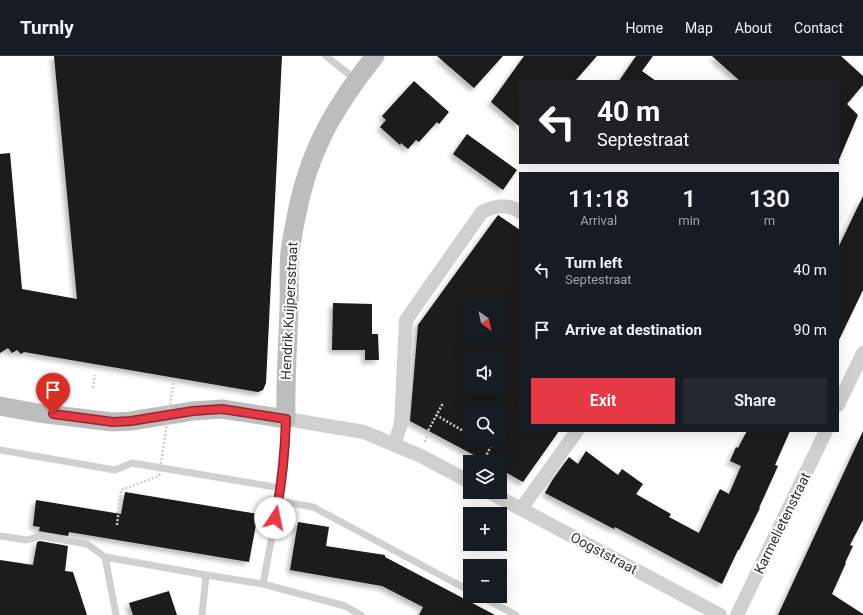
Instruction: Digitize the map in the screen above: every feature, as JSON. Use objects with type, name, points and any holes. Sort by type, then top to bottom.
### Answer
[{"type":"street","name":"Hendrik Kuijpersstraat","points":[[286,419],[285,391],[290,253],[299,202],[311,160],[321,137],[338,105],[375,56]]},
{"type":"street","points":[[394,445],[401,424],[406,320],[482,212],[489,208],[506,206],[519,212]]},
{"type":"street","points":[[839,403],[863,353]]},
{"type":"street","points":[[0,406],[38,413],[113,422],[131,421],[193,411],[222,409],[364,432],[421,456],[463,478]]},
{"type":"street","points":[[521,509],[576,432]]},
{"type":"street","name":"Karmelietenstraat","points":[[738,615],[826,432]]},
{"type":"street","name":"Oogststraat","points":[[502,499],[720,615]]},
{"type":"lane","points":[[326,56],[356,80]]},
{"type":"lane","points":[[264,584],[281,488],[286,419]]},
{"type":"lane","points":[[0,450],[115,470],[132,463],[281,488]]},
{"type":"lane","points":[[279,501],[313,506],[463,587]]},
{"type":"lane","points":[[0,536],[27,540],[40,536],[87,544],[106,557],[264,584],[345,606],[361,615]]},
{"type":"lane","points":[[106,557],[116,615]]},
{"type":"lane","points":[[202,615],[206,575]]},
{"type":"lane","points":[[493,603],[516,615]]},
{"type":"path","points":[[93,388],[95,375]]},
{"type":"path","points":[[117,525],[121,490],[158,476],[174,378]]},
{"type":"path","points":[[421,456],[428,430],[442,403]]},
{"type":"path","points":[[436,415],[463,431]]},
{"type":"building","points":[[54,56],[282,56],[266,383],[263,390],[258,392],[24,352],[21,354],[17,350],[12,353],[8,348],[0,353],[0,154],[10,153],[22,289],[77,299]]},
{"type":"building","points":[[437,56],[503,56],[474,88]]},
{"type":"building","points":[[524,56],[597,56],[576,80],[519,80],[519,126],[491,102]]},
{"type":"building","points":[[636,56],[653,56],[642,71],[655,80],[620,80]]},
{"type":"building","points":[[712,56],[841,56],[863,76],[863,85],[847,104],[858,115],[839,160],[839,80],[739,80]]},
{"type":"building","points":[[414,81],[449,112],[439,124],[437,122],[419,142],[416,140],[408,149],[401,143],[400,145],[380,127],[386,120],[382,116]]},
{"type":"building","points":[[467,134],[517,170],[503,190],[453,154]]},
{"type":"building","points":[[863,196],[863,290],[839,340],[839,246]]},
{"type":"building","points":[[498,215],[519,229],[519,432],[558,432],[523,482],[507,473],[507,455],[474,455],[410,421],[418,325]]},
{"type":"building","points":[[333,303],[372,304],[372,334],[378,334],[379,360],[365,360],[365,350],[332,350]]},
{"type":"building","points":[[863,431],[863,520],[850,545],[853,546],[832,594],[863,615],[778,615]]},
{"type":"building","points":[[746,432],[790,432],[775,465],[778,466],[760,508],[722,584],[615,527],[614,529],[545,493],[569,457],[578,464],[586,451],[618,475],[622,469],[643,484],[636,494],[671,514],[669,517],[699,533],[720,489],[729,494],[741,466],[730,461],[736,447],[738,448]]},
{"type":"building","points":[[125,492],[258,514],[249,562],[69,532],[68,536],[39,531],[40,527],[33,526],[36,500],[121,514]]},
{"type":"building","points":[[298,522],[329,527],[326,546],[385,555],[385,557],[463,598],[463,603],[472,603],[495,615],[419,615],[423,607],[382,586],[290,570]]},
{"type":"building","points":[[40,541],[68,546],[65,571],[73,572],[87,615],[0,615],[0,560],[33,565],[37,542]]},
{"type":"building","points":[[169,591],[177,615],[133,615],[129,603]]},
{"type":"route","points":[[53,414],[113,422],[131,421],[193,411],[222,409],[286,419],[281,488],[275,518]]}]
